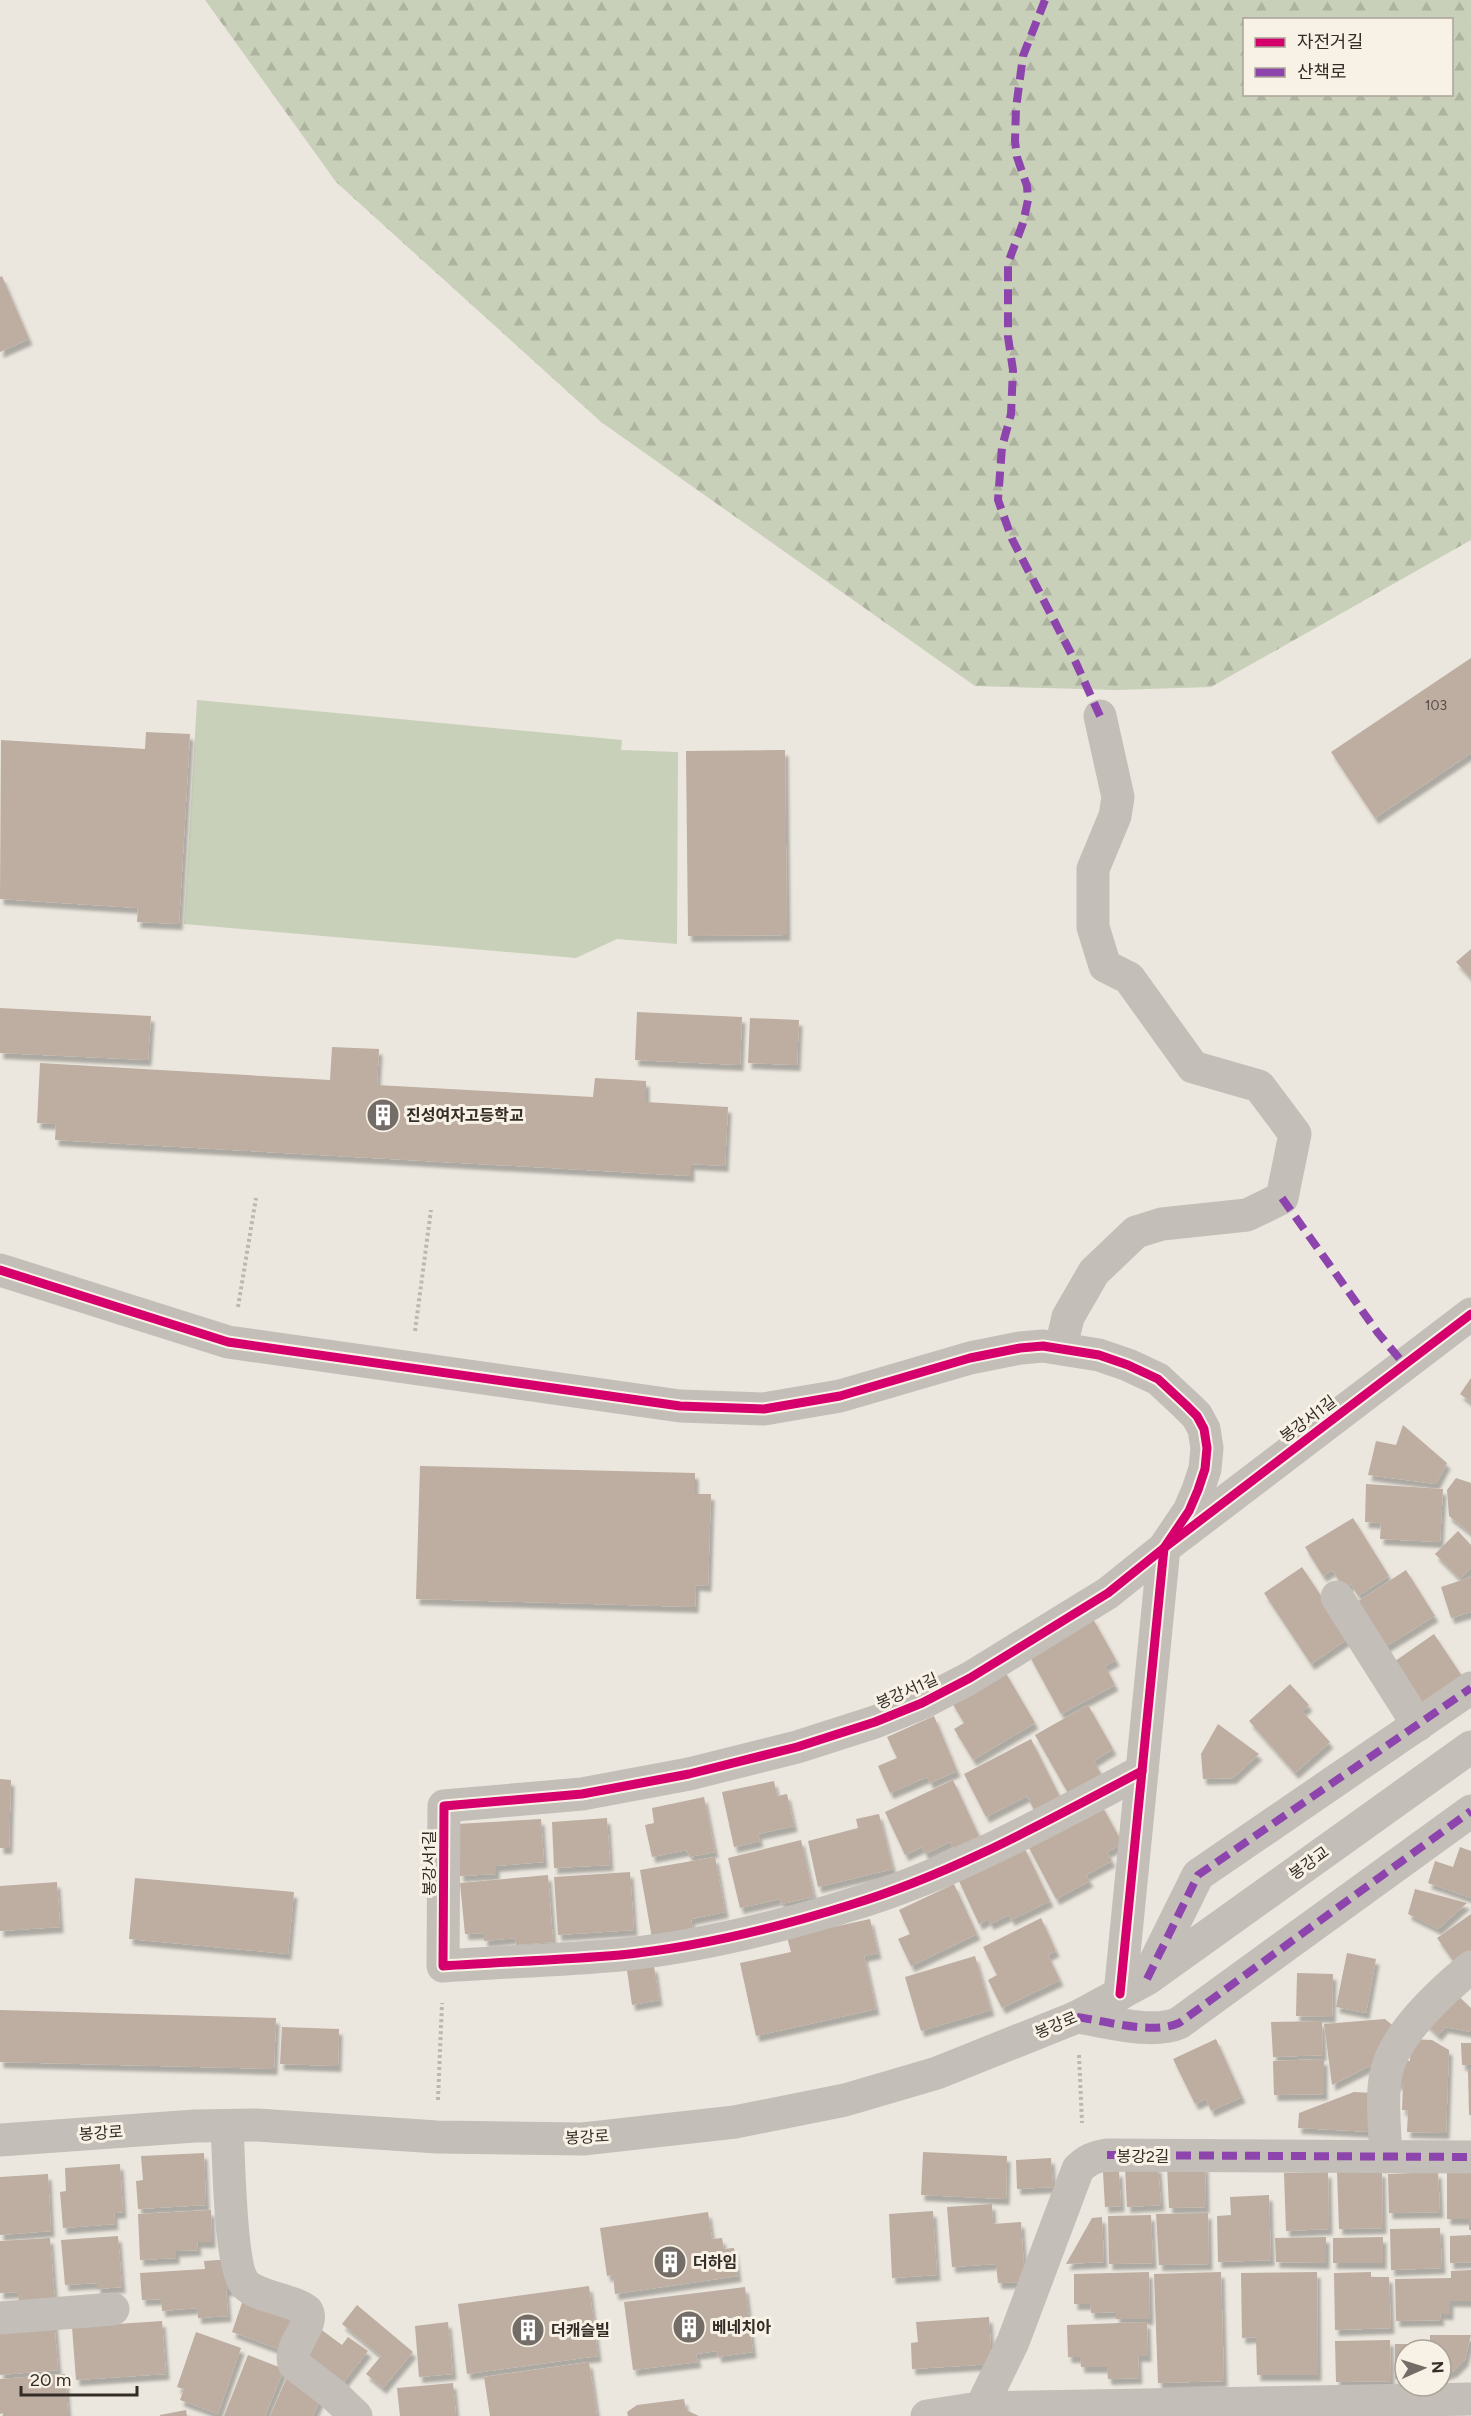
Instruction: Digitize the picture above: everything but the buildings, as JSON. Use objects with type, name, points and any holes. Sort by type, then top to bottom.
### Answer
[{"type":"street","points":[[1061,1347],[1068,1317],[1094,1272],[1136,1232],[1162,1224],[1247,1215],[1282,1198],[1294,1134],[1259,1086],[1193,1067],[1129,978],[1105,966],[1093,927],[1093,869],[1115,816],[1118,797],[1100,716]]},
{"type":"street","points":[[0,1270],[232,1343],[680,1406],[764,1409],[840,1396],[980,1356],[1031,1347],[1061,1347],[1099,1355],[1144,1372],[1173,1392],[1197,1416],[1204,1429],[1207,1448],[1205,1469],[1189,1511],[1164,1548],[1142,1771],[1134,1986]]},
{"type":"street","name":"봉강서1길","points":[[443,1966],[444,1806],[582,1794],[689,1774],[797,1748],[875,1722],[922,1703],[970,1678],[1070,1619],[1108,1593],[1164,1548],[1469,1318]]},
{"type":"street","points":[[1337,1597],[1418,1725]]},
{"type":"street","points":[[1134,1986],[1198,1875],[1471,1688]]},
{"type":"street","name":"봉강교","points":[[1134,1986],[1471,1747]]},
{"type":"street","points":[[443,1966],[621,1955],[657,1950],[724,1938],[851,1905],[982,1854],[1142,1771]]},
{"type":"street","points":[[1077,2017],[1152,2028],[1168,2028],[1179,2023],[1471,1811]]},
{"type":"street","points":[[1386,2157],[1385,2078],[1392,2056],[1430,2003],[1471,1967]]},
{"type":"street","name":"봉강로","points":[[0,2140],[195,2126],[257,2125],[437,2137],[583,2139],[735,2122],[845,2100],[937,2073],[1077,2017],[1134,1986]]},
{"type":"street","points":[[227,2126],[235,2253],[242,2276],[248,2287],[307,2311],[309,2319],[292,2353],[294,2364],[334,2395],[356,2416]]},
{"type":"street","name":"봉강2길","points":[[1084,2162],[1094,2157],[1107,2155],[1471,2157]]},
{"type":"street","points":[[978,2412],[1013,2342],[1074,2178],[1084,2162]]},
{"type":"street","points":[[0,2318],[113,2308]]},
{"type":"street","points":[[927,2416],[978,2412],[1471,2399]]},
{"type":"path","points":[[232,1343],[255,1198]]},
{"type":"path","points":[[411,1368],[431,1209]]},
{"type":"path","points":[[437,2137],[443,1966]]},
{"type":"path","points":[[1077,2017],[1084,2162]]},
{"type":"green space","points":[[205,0],[1471,0],[1471,540],[1211,687],[1117,690],[975,686],[601,422],[336,182]]},
{"type":"green space","points":[[197,700],[622,740],[621,750],[678,752],[677,944],[617,939],[576,958],[184,924]]},
{"type":"marked path","points":[[1045,0],[1023,56],[1016,108],[1017,157],[1027,186],[1028,200],[1023,223],[1008,263],[1008,337],[1013,370],[1011,414],[1002,447],[998,500],[1012,539],[1076,663],[1100,716]]},
{"type":"marked path","points":[[1282,1198],[1378,1333],[1404,1364]]},
{"type":"marked path","points":[[1147,1979],[1198,1875],[1471,1688]]},
{"type":"marked path","points":[[1077,2017],[1156,2028],[1179,2023],[1471,1811]]},
{"type":"marked path","points":[[1107,2155],[1471,2157]]},
{"type":"cycle path","points":[[0,1270],[228,1342],[680,1406],[764,1409],[840,1396],[970,1358],[1043,1346],[1099,1355],[1158,1379],[1197,1416],[1204,1429],[1207,1448],[1205,1469],[1189,1511],[1164,1548],[1120,1994]]},
{"type":"cycle path","points":[[1142,1771],[999,1845],[926,1878],[850,1905],[794,1921],[707,1942],[620,1955],[443,1966],[444,1806],[582,1794],[689,1774],[797,1747],[875,1722],[922,1703],[970,1678],[1108,1593],[1471,1314]]},
{"type":"place","name":"진성여자고등학교","points":[[383,1115]]},
{"type":"place","name":"더하임","points":[[670,2262]]},
{"type":"place","name":"베네치아","points":[[689,2327]]},
{"type":"place","name":"더캐슬빌","points":[[528,2330]]}]
